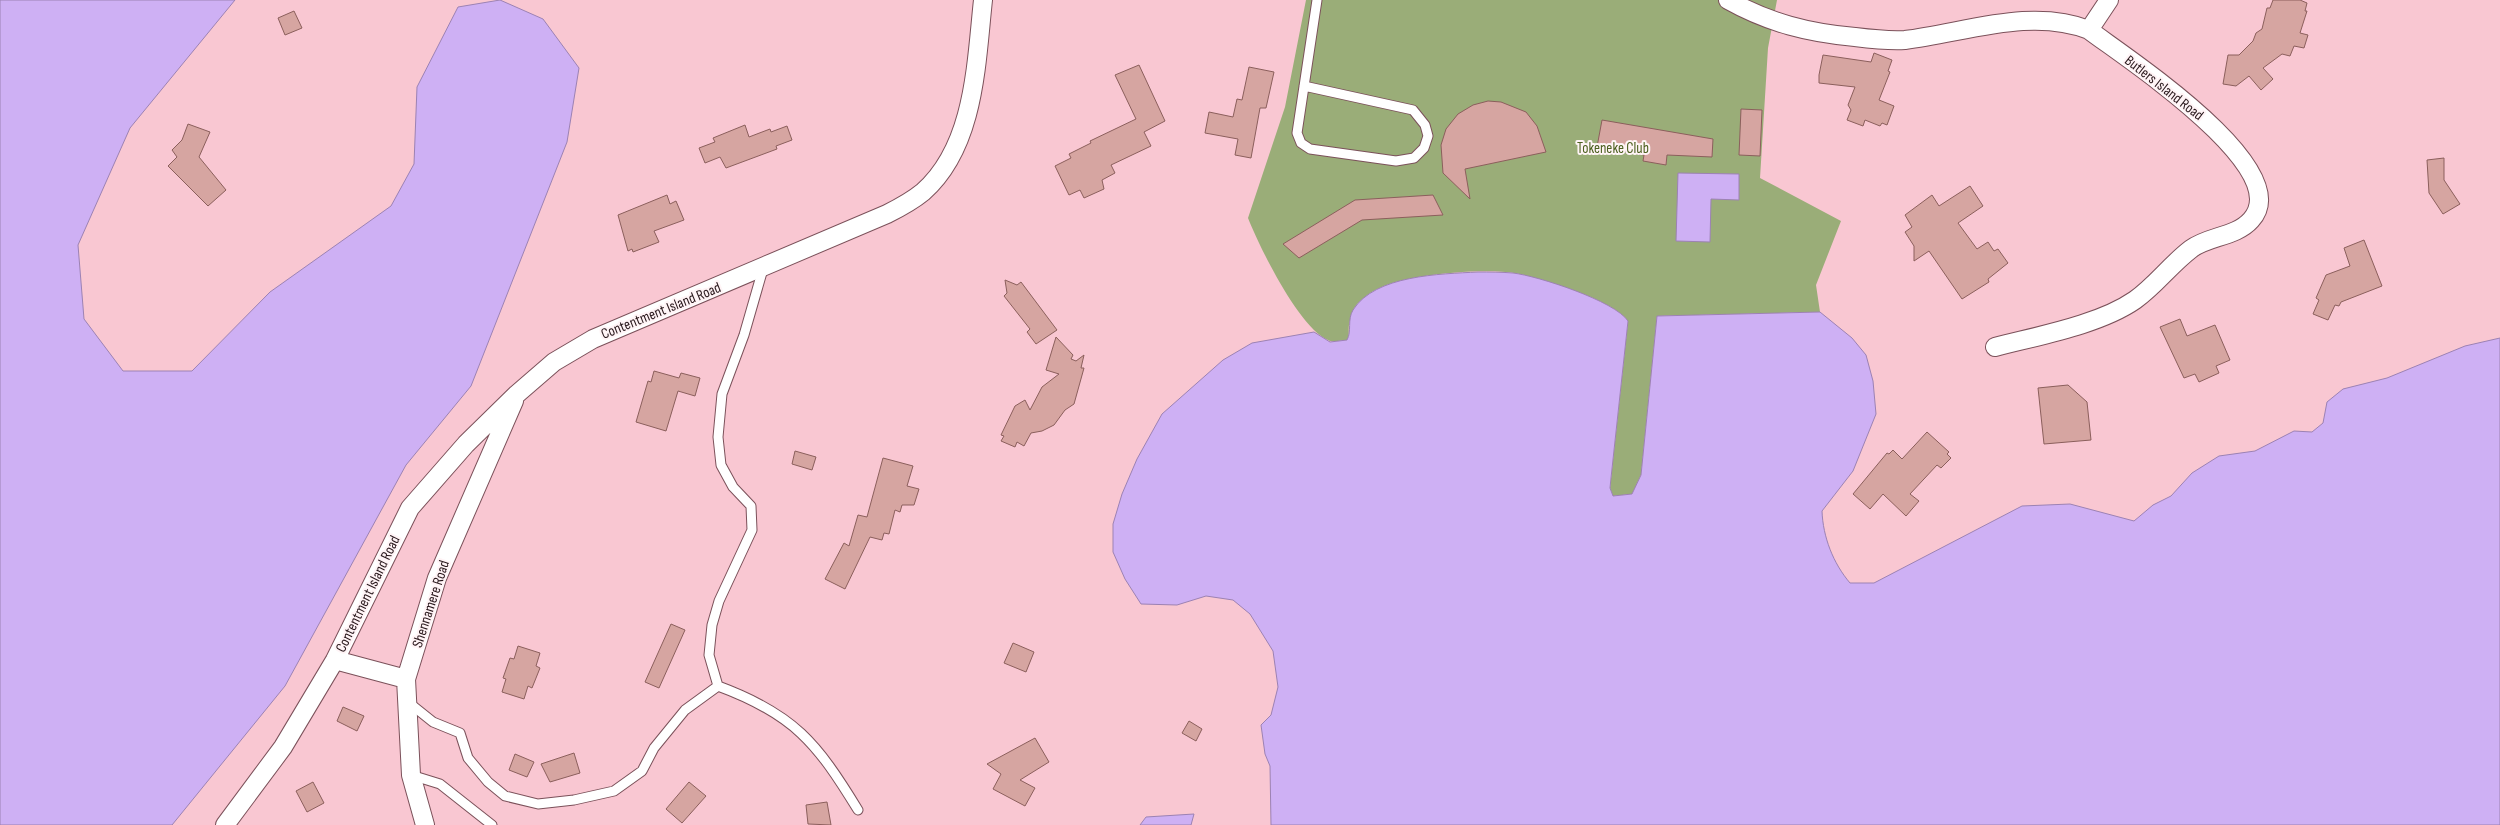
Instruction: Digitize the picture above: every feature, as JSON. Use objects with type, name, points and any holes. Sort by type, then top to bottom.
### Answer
[{"type":"street","name":"Contentment Island Road","points":[[225,825],[283,747],[335,660],[410,508],[466,444],[517,394],[554,362],[593,339],[763,269],[887,214],[923,192],[952,154],[966,118],[977,57],[983,0]]},
{"type":"street","name":"Butlers Island Road","points":[[1728,0],[1762,18],[1802,30],[1879,40],[1902,40],[2019,22],[2072,24],[2089,30],[2185,101],[2216,130],[2251,172],[2258,184],[2260,204],[2251,220],[2228,234],[2195,246],[2181,256],[2154,285],[2133,301],[2078,325],[1995,347]]},
{"type":"street","points":[[2089,30],[2109,0]]},
{"type":"street","name":"Shennamere Road","points":[[425,825],[410,775],[406,679],[437,578],[517,394]]},
{"type":"street","name":"Contentment Island Road","points":[[335,660],[406,679]]},
{"type":"lane","points":[[1304,86],[1413,110],[1425,125],[1428,136],[1424,148],[1414,158],[1396,161],[1310,148],[1301,143],[1297,133],[1304,86],[1317,0]]},
{"type":"lane","points":[[718,686],[709,655],[712,625],[719,600],[752,530],[751,506],[732,486],[722,465],[718,437],[722,394],[744,335],[763,269]]},
{"type":"lane","points":[[407,701],[433,722],[460,733],[468,758],[488,782],[505,796],[538,804],[574,800],[614,790],[642,771],[654,748],[685,710],[718,686]]},
{"type":"lane","points":[[718,686],[771,709],[803,732],[821,753],[858,810]]},
{"type":"lane","points":[[410,775],[440,784],[492,825]]},
{"type":"green space","name":"Tokeneke Club","points":[[1306,0],[1777,0],[1768,48],[1760,178],[1841,221],[1816,285],[1820,312],[1657,316],[1641,475],[1632,494],[1613,496],[1610,488],[1628,321],[1608,305],[1576,291],[1514,273],[1481,271],[1438,274],[1395,282],[1379,288],[1367,296],[1356,310],[1350,322],[1347,340],[1328,340],[1317,333],[1293,304],[1261,248],[1248,218],[1285,107]]},
{"type":"shaded area","points":[[0,0],[235,0],[130,128],[78,245],[84,319],[123,371],[192,371],[270,292],[391,206],[414,164],[417,87],[458,7],[500,0],[543,19],[579,68],[567,142],[471,386],[406,465],[285,686],[172,825],[0,825]]},
{"type":"shaded area","points":[[1678,173],[1739,174],[1739,200],[1711,199],[1710,242],[1676,241]]},
{"type":"shaded area","points":[[1478,272],[1513,273],[1557,284],[1608,305],[1628,321],[1610,488],[1613,496],[1632,494],[1641,475],[1657,316],[1820,312],[1852,338],[1866,355],[1873,381],[1876,414],[1853,471],[1822,511],[1824,530],[1830,549],[1850,583],[1874,583],[2022,506],[2070,504],[2134,521],[2153,505],[2171,496],[2192,473],[2219,456],[2255,451],[2294,431],[2312,432],[2323,423],[2327,402],[2343,389],[2387,378],[2465,346],[2500,338],[2500,825],[1271,825],[1270,766],[1265,754],[1261,725],[1271,715],[1278,687],[1273,651],[1250,614],[1233,600],[1206,596],[1177,605],[1141,604],[1125,579],[1113,552],[1113,524],[1122,494],[1137,459],[1162,414],[1223,360],[1252,343],[1314,332],[1330,342],[1347,340],[1353,310],[1363,298],[1376,290],[1392,283],[1410,279]]},
{"type":"shaded area","points":[[1194,814],[1191,825],[1140,825],[1146,817]]},
{"type":"building","points":[[2273,0],[2300,0],[2307,3],[2305,11],[2307,11],[2300,33],[2308,35],[2304,48],[2294,46],[2290,56],[2282,54],[2263,68],[2273,79],[2261,90],[2249,76],[2236,86],[2223,84],[2228,55],[2239,55],[2253,41],[2256,33],[2262,29],[2267,8],[2270,8]]},
{"type":"building","points":[[294,11],[302,28],[285,35],[278,18]]},
{"type":"building","points":[[1874,53],[1892,60],[1888,71],[1890,72],[1879,100],[1894,106],[1887,125],[1882,123],[1880,126],[1865,120],[1863,126],[1847,120],[1851,110],[1848,105],[1855,87],[1819,83],[1819,75],[1823,55],[1871,62]]},
{"type":"building","points":[[1139,65],[1165,121],[1144,132],[1151,146],[1111,165],[1115,173],[1102,180],[1104,189],[1084,198],[1080,190],[1069,195],[1055,166],[1071,158],[1069,154],[1091,143],[1090,141],[1136,119],[1115,75]]},
{"type":"building","points":[[1249,67],[1274,72],[1266,108],[1260,108],[1251,158],[1235,155],[1238,139],[1205,133],[1209,112],[1233,117],[1237,99],[1242,100]]},
{"type":"building","points":[[1488,101],[1501,102],[1526,112],[1537,126],[1546,152],[1465,169],[1470,199],[1443,173],[1441,145],[1446,129],[1458,114],[1473,105]]},
{"type":"building","points":[[1741,109],[1762,110],[1760,156],[1739,155]]},
{"type":"building","points":[[1602,120],[1713,139],[1712,157],[1667,155],[1666,165],[1643,161],[1644,155],[1597,147]]},
{"type":"building","points":[[188,124],[210,132],[199,157],[226,190],[208,206],[168,166],[177,157],[172,150],[182,140]]},
{"type":"building","points":[[745,125],[749,137],[770,129],[771,132],[787,126],[792,140],[776,146],[777,149],[726,168],[720,157],[705,163],[699,148],[715,142],[713,138]]},
{"type":"building","points":[[2444,158],[2444,180],[2460,204],[2443,214],[2429,193],[2427,160]]},
{"type":"building","points":[[1970,186],[1983,206],[1958,223],[1977,249],[1988,242],[1994,251],[1998,249],[2008,263],[1988,279],[1989,282],[1962,299],[1929,251],[1914,261],[1914,246],[1905,232],[1912,227],[1905,215],[1932,195],[1939,206]]},
{"type":"building","points":[[667,195],[670,204],[676,201],[684,220],[654,231],[659,242],[633,252],[632,249],[628,251],[618,215]]},
{"type":"building","points":[[1433,195],[1443,215],[1362,220],[1299,258],[1283,244],[1355,200]]},
{"type":"building","points":[[2364,240],[2382,286],[2341,302],[2339,306],[2335,305],[2328,320],[2313,314],[2319,300],[2316,298],[2326,275],[2350,266],[2344,248]]},
{"type":"building","points":[[1005,280],[1017,285],[1021,282],[1057,330],[1036,344],[1027,332],[1030,329],[1004,296],[1007,293]]},
{"type":"building","points":[[2180,319],[2187,336],[2215,325],[2230,360],[2216,366],[2219,373],[2199,382],[2195,374],[2184,378],[2160,327]]},
{"type":"building","points":[[1056,337],[1073,355],[1071,359],[1076,361],[1084,355],[1081,368],[1084,368],[1074,404],[1065,410],[1054,425],[1042,431],[1031,433],[1024,446],[1017,442],[1015,447],[1001,441],[1004,436],[1001,435],[1015,406],[1025,400],[1030,410],[1042,387],[1059,374],[1046,370]]},
{"type":"building","points":[[654,371],[679,378],[681,373],[700,378],[695,396],[678,391],[666,431],[636,422],[648,381],[651,382]]},
{"type":"building","points":[[2068,385],[2087,402],[2091,440],[2044,444],[2038,388]]},
{"type":"building","points":[[1927,432],[1949,452],[1947,454],[1951,458],[1941,468],[1937,465],[1910,494],[1919,501],[1906,516],[1883,494],[1870,509],[1853,494],[1887,453],[1889,454],[1893,450],[1902,459]]},
{"type":"building","points":[[795,451],[816,457],[812,470],[792,464]]},
{"type":"building","points":[[883,458],[913,466],[907,486],[919,489],[914,505],[902,505],[900,512],[895,510],[889,534],[884,533],[882,540],[870,537],[845,589],[825,579],[844,543],[849,546],[858,515],[867,517]]},
{"type":"building","points":[[671,624],[685,630],[659,688],[645,682]]},
{"type":"building","points":[[1013,643],[1034,652],[1026,672],[1004,663]]},
{"type":"building","points":[[518,646],[540,653],[536,666],[540,668],[532,688],[528,686],[524,699],[502,692],[506,679],[503,678],[510,658],[514,659]]},
{"type":"building","points":[[343,707],[364,716],[357,731],[337,721]]},
{"type":"building","points":[[1189,721],[1202,729],[1196,741],[1182,733]]},
{"type":"building","points":[[1035,738],[1049,762],[1020,780],[1035,788],[1025,806],[993,789],[1001,774],[987,764]]},
{"type":"building","points":[[574,753],[580,773],[550,782],[541,764]]},
{"type":"building","points":[[515,754],[534,762],[527,777],[509,770]]},
{"type":"building","points":[[313,782],[324,803],[307,812],[296,791]]},
{"type":"building","points":[[689,782],[706,796],[682,823],[666,809]]},
{"type":"building","points":[[827,802],[831,825],[808,824],[806,805]]}]
